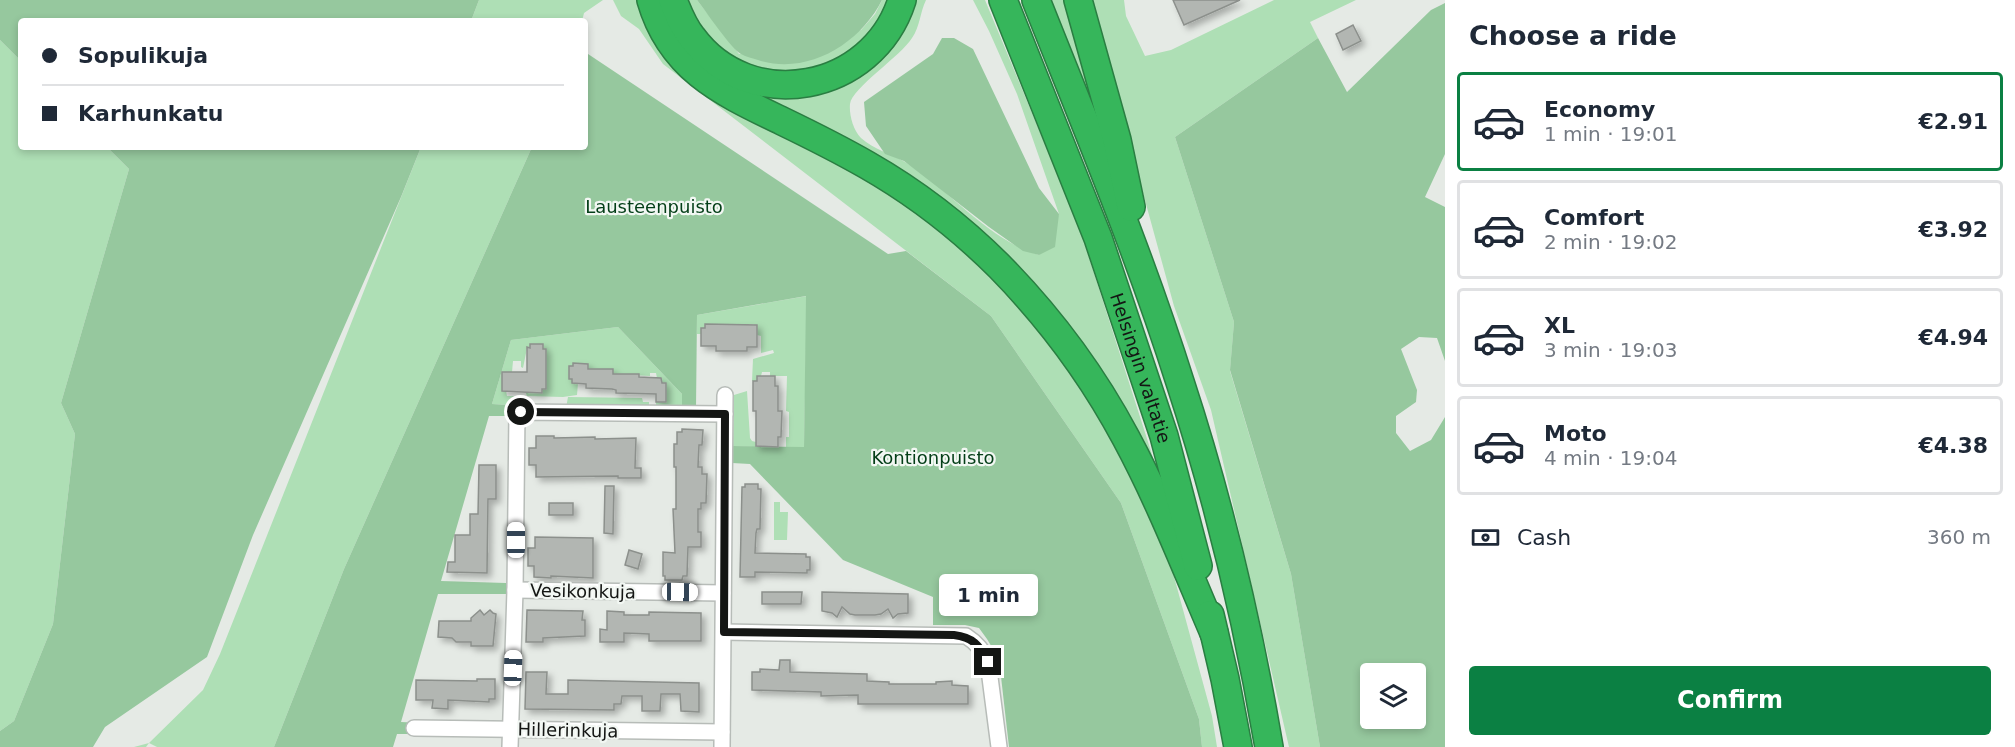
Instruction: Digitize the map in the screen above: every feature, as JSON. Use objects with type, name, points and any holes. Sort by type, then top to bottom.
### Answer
[{"type":"highway","points":[[651,0],[666,37],[693,70],[722,91],[828,143],[904,188],[969,238],[1030,300],[1095,385],[1126,437],[1146,477],[1214,633]]},
{"type":"highway","points":[[673,0],[685,28],[710,56],[744,78],[783,86],[828,77],[858,62],[886,34],[902,0]]},
{"type":"highway","name":"Helsingin valtatie","points":[[1003,0],[1098,238],[1161,426],[1185,511],[1225,679],[1238,747]]},
{"type":"highway","name":"Helsingin valtatie","points":[[1036,0],[1148,287],[1181,383],[1239,594],[1269,747]]},
{"type":"highway","points":[[1078,0],[1117,140],[1148,287]]},
{"type":"street","points":[[722,739],[725,395]]},
{"type":"street","points":[[510,747],[515,590],[516,412],[725,414]]},
{"type":"street","name":"Vesikonkuja","points":[[515,590],[723,593]]},
{"type":"street","points":[[724,632],[966,636],[983,651],[988,662],[999,747]]},
{"type":"street","name":"Hillerinkuja","points":[[414,728],[512,729],[722,739]]},
{"type":"green space","points":[[0,0],[479,0],[472,18],[18,18],[18,58],[0,40]]},
{"type":"green space","points":[[479,0],[603,0],[584,13],[583,18],[472,18]]},
{"type":"green space","points":[[613,0],[642,0],[649,26],[899,194],[1025,305],[1120,445],[1170,562],[1212,716],[1217,747],[1202,747],[1199,719],[1121,503],[991,316],[663,64],[639,29],[621,16]]},
{"type":"green space","points":[[682,0],[697,0],[739,54],[861,30],[875,14],[882,0],[894,0],[877,29],[838,64],[798,74],[749,69],[708,44]]},
{"type":"green space","points":[[697,0],[882,0],[872,16],[846,43],[813,60],[795,64],[776,64],[747,57],[737,51]]},
{"type":"green space","points":[[910,0],[926,0],[917,29],[898,54],[853,97],[850,112],[856,131],[866,142],[900,159],[921,173],[1003,238],[1039,255],[1059,214],[1017,94],[973,0],[985,0],[1079,226],[1172,517],[1010,267],[767,108],[685,41],[813,90]]},
{"type":"green space","points":[[1047,0],[1071,0],[1107,145]]},
{"type":"green space","points":[[1090,0],[1124,0],[1126,16],[1145,56],[1171,50],[1274,0],[1356,0],[1310,22],[1318,38],[1175,137],[1234,322],[1230,371],[1291,574],[1320,747],[1289,747],[1211,410],[1174,306]]},
{"type":"green space","points":[[1445,3],[1445,154],[1425,197],[1445,207],[1445,361],[1437,338],[1419,337],[1401,349],[1417,390],[1416,402],[1396,416],[1396,433],[1410,451],[1431,440],[1445,417],[1445,747],[1320,747],[1291,574],[1230,370],[1234,322],[1175,137],[1318,38],[1347,92],[1431,10]]},
{"type":"green space","points":[[942,38],[954,38],[973,49],[1039,188],[1059,214],[1055,247],[1039,255],[1023,251],[904,161],[885,154],[866,126],[864,102],[933,54]]},
{"type":"green space","points":[[0,40],[18,58],[18,150],[110,150],[129,169],[61,403],[75,434],[53,624],[14,721],[0,731]]},
{"type":"green space","points":[[588,54],[888,254],[906,251],[991,316],[1121,503],[1199,719],[1202,747],[1009,747],[999,659],[979,628],[965,625],[933,625],[933,597],[843,560],[750,464],[732,463],[733,446],[804,447],[806,296],[697,315],[696,408],[682,407],[682,394],[618,327],[511,340],[492,404],[509,405],[509,416],[489,416],[441,581],[506,583],[506,594],[438,594],[401,722],[422,723],[422,734],[397,734],[393,747],[274,747],[344,569],[531,150],[588,150]]},
{"type":"green space","points":[[110,150],[420,150],[253,535],[207,657],[105,727],[93,747],[0,747],[0,731],[14,721],[53,624],[75,434],[61,403],[129,169]]},
{"type":"green space","points":[[420,150],[531,150],[344,569],[274,747],[157,747],[149,743],[203,690],[220,654]]},
{"type":"green space","points":[[807,296],[804,447],[786,447],[786,437],[789,437],[789,412],[786,411],[787,376],[770,376],[770,372],[762,372],[761,376],[757,376],[757,381],[752,381],[753,359],[774,353],[773,350],[761,353],[761,336],[757,335],[757,325],[749,324],[749,329],[741,329],[741,324],[727,324],[727,329],[719,329],[719,324],[706,324],[705,328],[701,328],[701,334],[697,334],[697,315]]},
{"type":"green space","points":[[618,327],[682,394],[682,407],[656,407],[656,402],[666,402],[666,384],[657,378],[656,373],[650,373],[650,376],[613,374],[613,369],[588,369],[587,364],[574,363],[569,367],[569,379],[572,379],[572,383],[578,383],[577,395],[527,396],[525,391],[542,393],[542,389],[546,389],[546,349],[543,349],[543,344],[527,348],[523,368],[521,361],[513,361],[512,372],[502,372],[502,391],[506,391],[507,396],[517,396],[518,407],[512,407],[509,413],[509,405],[492,404],[511,340]]},
{"type":"green space","points":[[747,391],[750,438],[756,442],[756,447],[733,446],[734,395]]},
{"type":"green space","points":[[568,397],[642,398],[643,402],[649,402],[649,409],[566,408]]},
{"type":"green space","points":[[774,502],[780,502],[780,512],[788,512],[787,540],[774,540]]},
{"type":"green space","points":[[149,743],[146,747],[134,747]]},
{"type":"building","points":[[1173,0],[1240,0],[1184,25]]},
{"type":"building","points":[[1353,25],[1361,41],[1343,50],[1336,34]]},
{"type":"building","points":[[705,324],[757,325],[757,347],[747,347],[747,351],[716,351],[716,346],[701,346],[701,328],[705,328]]},
{"type":"building","points":[[530,344],[543,344],[543,349],[546,349],[546,389],[542,389],[542,393],[502,391],[502,372],[527,372],[527,347],[530,348]]},
{"type":"building","points":[[573,363],[588,364],[588,369],[613,369],[613,374],[639,374],[639,377],[661,378],[662,383],[666,383],[666,402],[656,402],[656,394],[616,393],[616,390],[612,389],[586,388],[586,384],[572,383],[572,379],[569,379],[569,366],[573,366]]},
{"type":"building","points":[[757,376],[775,376],[775,386],[778,386],[778,411],[782,411],[781,437],[778,437],[778,447],[756,446],[753,381],[757,381]]},
{"type":"building","points":[[682,429],[703,430],[702,445],[699,445],[698,467],[702,467],[702,474],[707,474],[706,503],[701,503],[701,509],[698,509],[698,532],[701,532],[701,547],[688,547],[687,576],[683,576],[682,580],[665,580],[663,552],[675,553],[674,444],[677,444],[677,432],[682,432]]},
{"type":"building","points":[[536,436],[595,437],[595,439],[636,438],[635,468],[641,468],[641,478],[536,477],[536,465],[529,465],[529,448],[536,448]]},
{"type":"building","points":[[479,465],[496,465],[496,499],[488,499],[487,573],[447,572],[448,562],[455,562],[455,535],[470,535],[470,514],[478,514]]},
{"type":"building","points":[[745,484],[758,484],[758,489],[761,489],[760,529],[757,529],[756,533],[755,553],[806,554],[806,557],[810,557],[810,570],[807,570],[807,573],[755,572],[755,577],[740,577],[742,487],[745,487]]},
{"type":"building","points":[[605,486],[614,486],[613,534],[604,533]]},
{"type":"building","points":[[549,503],[573,503],[573,515],[549,515]]},
{"type":"building","points":[[535,537],[593,538],[593,578],[534,577],[534,566],[528,566],[528,548],[535,548]]},
{"type":"building","points":[[629,550],[642,554],[638,569],[625,565]]},
{"type":"building","points":[[762,592],[802,592],[801,604],[762,604]]},
{"type":"building","points":[[822,592],[908,594],[908,613],[898,614],[893,618],[888,609],[881,614],[855,615],[842,607],[837,617],[832,613],[822,611]]},
{"type":"building","points":[[480,610],[484,615],[490,610],[496,614],[493,646],[471,646],[471,642],[456,642],[452,638],[438,637],[439,621],[471,621],[471,618]]},
{"type":"building","points":[[527,610],[583,611],[585,636],[543,638],[543,642],[526,642]]},
{"type":"building","points":[[607,611],[624,612],[624,615],[649,615],[649,612],[701,613],[701,641],[649,641],[649,634],[624,633],[624,642],[600,642],[600,629],[607,630]]},
{"type":"building","points":[[780,660],[790,660],[790,672],[867,674],[867,681],[889,682],[889,684],[936,684],[936,682],[952,681],[952,685],[968,686],[968,704],[858,704],[858,695],[821,696],[821,692],[752,690],[752,672],[760,672],[760,669],[779,670]]},
{"type":"building","points":[[526,672],[547,672],[546,694],[568,694],[568,680],[699,683],[699,712],[681,711],[680,694],[661,694],[660,711],[642,711],[642,696],[622,696],[621,704],[614,704],[614,710],[525,709]]},
{"type":"building","points":[[477,679],[495,679],[495,699],[489,699],[489,702],[448,700],[448,709],[432,708],[433,700],[416,700],[416,680],[477,681]]},
{"type":"route","points":[[521,412],[725,414],[724,632],[966,636],[983,651],[988,662]]},
{"type":"park label","name":"Lausteenpuisto","points":[[654,206]]},
{"type":"park label","name":"Kontionpuisto","points":[[933,457]]}]
